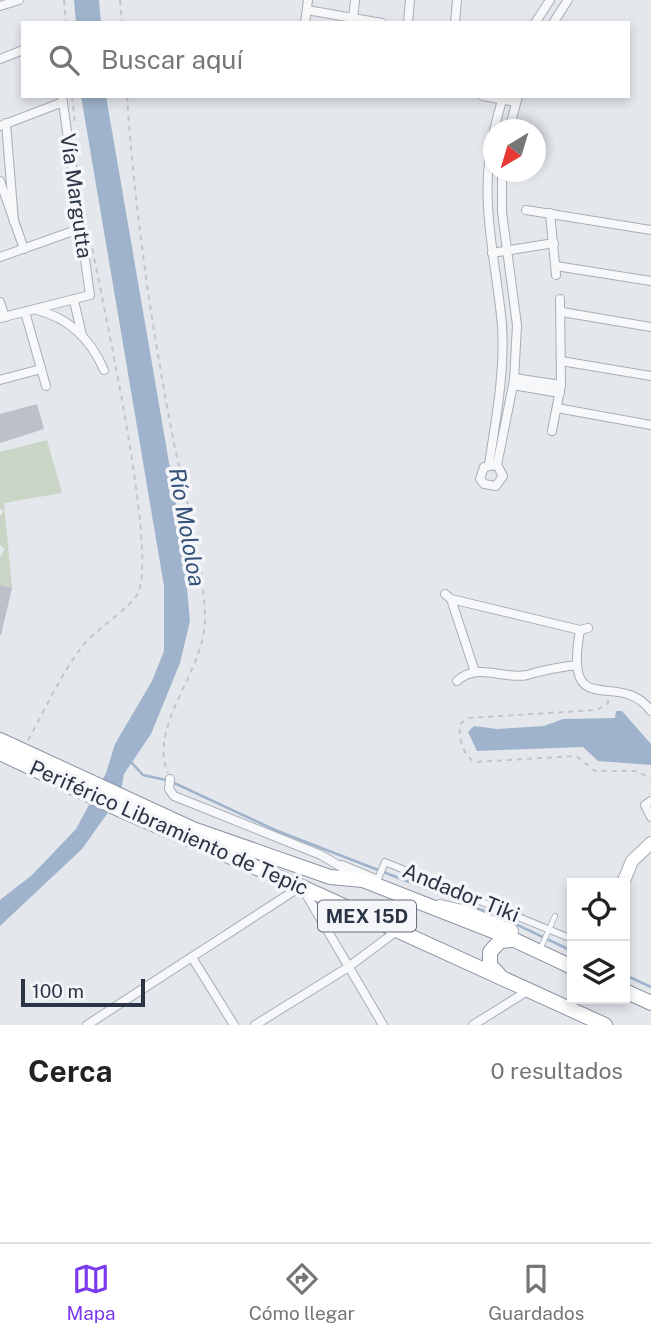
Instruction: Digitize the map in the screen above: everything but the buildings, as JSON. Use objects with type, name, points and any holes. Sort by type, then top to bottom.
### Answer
[{"type":"highway","name":"Periférico Libramiento de Tepic","points":[[0,740],[23,750],[88,789]]},
{"type":"highway","name":"Periférico Libramiento de Tepic","points":[[0,753],[88,789],[593,1022],[605,1025]]},
{"type":"highway","name":"Periférico Libramiento de Tepic","points":[[129,808],[297,867],[330,877],[363,880],[514,940],[567,965]]},
{"type":"highway","points":[[502,978],[490,965],[491,952],[500,941],[514,940]]},
{"type":"highway","points":[[630,993],[651,1003]]},
{"type":"main road","points":[[625,878],[632,861],[651,842]]},
{"type":"main road","points":[[419,901],[467,912],[567,957]]},
{"type":"main road","points":[[630,986],[651,996]]},
{"type":"street","points":[[0,6],[19,0]]},
{"type":"street","points":[[305,21],[308,0]]},
{"type":"street","points":[[352,18],[355,0]]},
{"type":"street","points":[[408,21],[410,0]]},
{"type":"street","points":[[455,21],[457,0]]},
{"type":"street","points":[[536,21],[550,0]]},
{"type":"street","points":[[554,21],[568,0]]},
{"type":"street","points":[[307,10],[365,21]]},
{"type":"street","points":[[0,59],[21,51]]},
{"type":"street","points":[[497,119],[502,98],[517,99],[512,119]]},
{"type":"street","points":[[14,222],[12,184],[3,125],[63,99]]},
{"type":"street","name":"Vía Margutta","points":[[63,99],[90,295],[74,301]]},
{"type":"street","points":[[487,182],[487,214],[502,326],[502,380],[493,465],[513,382],[517,325],[502,212],[502,182]]},
{"type":"street","points":[[12,184],[1,186],[24,249]]},
{"type":"street","points":[[526,210],[651,230]]},
{"type":"street","points":[[550,213],[556,270],[651,281]]},
{"type":"street","points":[[0,257],[79,229]]},
{"type":"street","points":[[492,253],[554,243]]},
{"type":"street","points":[[552,431],[560,389],[561,299]]},
{"type":"street","points":[[0,302],[2,318],[74,301],[82,335],[104,370]]},
{"type":"street","points":[[29,311],[50,313],[82,335]]},
{"type":"street","points":[[29,311],[46,386]]},
{"type":"street","points":[[562,312],[651,327]]},
{"type":"street","points":[[561,361],[651,376]]},
{"type":"street","points":[[0,380],[41,369]]},
{"type":"street","points":[[513,382],[560,389]]},
{"type":"street","points":[[557,408],[651,425]]},
{"type":"street","points":[[475,672],[448,596],[584,629],[576,665],[586,685],[593,692],[631,693],[651,711]]},
{"type":"street","points":[[457,681],[475,672],[526,675],[542,668],[576,665]]},
{"type":"street","points":[[170,782],[171,793],[179,798],[321,855],[363,880]]},
{"type":"street","points":[[651,802],[645,805],[651,817]]},
{"type":"street","name":"Andador Tiki","points":[[321,855],[378,879],[385,862],[567,937]]},
{"type":"street","points":[[88,1025],[301,887],[383,1025]]},
{"type":"street","points":[[255,1025],[347,968],[398,930]]},
{"type":"street","points":[[193,959],[234,1025]]},
{"type":"street","points":[[473,1025],[528,990]]},
{"type":"lane","points":[[542,944],[555,916]]},
{"type":"path","points":[[64,0],[66,21]]},
{"type":"path","points":[[120,0],[121,21]]},
{"type":"path","points":[[72,98],[75,128]]},
{"type":"path","points":[[127,98],[132,158],[171,428],[203,572],[205,621],[198,656],[169,722],[162,749],[170,782]]},
{"type":"path","points":[[23,750],[80,648],[138,594],[143,576],[142,532],[92,248]]},
{"type":"path","points":[[607,692],[608,703],[597,710],[464,720],[459,732],[466,754],[471,760],[481,762],[576,756],[595,771],[635,771],[651,778]]},
{"type":"green space","points":[[47,440],[62,493],[4,503],[12,588],[0,585],[0,557],[5,549],[0,545],[0,516],[4,511],[0,508],[0,452]]},
{"type":"water","points":[[74,0],[99,0],[101,21],[76,21]]},
{"type":"water","points":[[81,98],[106,98],[183,544],[190,621],[180,663],[151,734],[124,774],[121,791],[112,807],[82,849],[0,926],[0,900],[32,875],[76,829],[106,773],[115,744],[152,681],[164,651],[164,586]]},
{"type":"water","points":[[616,711],[622,711],[651,744],[651,765],[598,761],[583,747],[477,751],[468,732],[474,726],[497,729],[544,726],[563,719],[615,718]]},
{"type":"waterway","points":[[130,761],[143,775],[166,780]]},
{"type":"waterway","points":[[172,782],[275,830],[507,920],[567,949]]},
{"type":"waterway","points":[[630,977],[651,987]]},
{"type":"water label","name":"Río Mololoa","points":[[187,527]]}]
